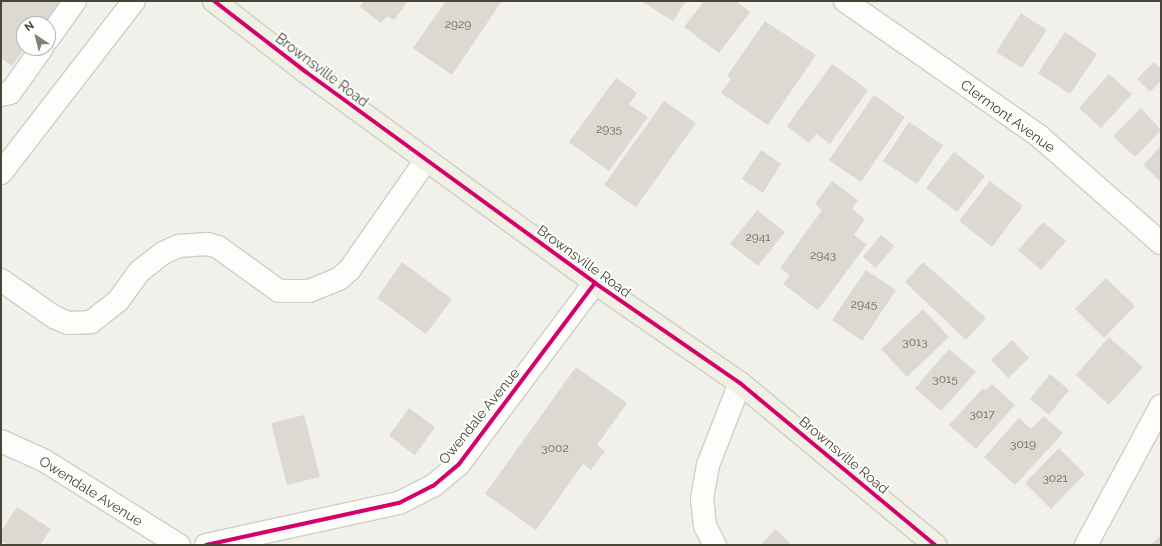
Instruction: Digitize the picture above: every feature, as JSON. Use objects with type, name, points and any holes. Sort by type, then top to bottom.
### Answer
[{"type":"main road","name":"Brownsville Road","points":[[214,1],[426,160],[595,283],[740,383],[935,545]]},
{"type":"street","points":[[56,28],[75,1]]},
{"type":"street","points":[[1,173],[134,1]]},
{"type":"street","name":"Clermont Avenue","points":[[845,1],[1039,136],[1161,243]]},
{"type":"street","points":[[1,95],[10,93],[36,56]]},
{"type":"street","points":[[1,280],[54,317],[68,323],[85,323],[104,314],[118,301],[140,271],[163,253],[179,246],[207,244],[218,247],[279,291],[309,291],[339,279],[350,269],[426,160]]},
{"type":"street","name":"Owendale Avenue","points":[[206,545],[399,503],[433,486],[458,464],[595,283]]},
{"type":"street","points":[[715,545],[705,526],[702,499],[707,472],[740,383]]},
{"type":"street","points":[[1086,545],[1161,406]]},
{"type":"street","name":"Owendale Avenue","points":[[1,441],[45,461],[179,545]]},
{"type":"building","points":[[1,1],[69,1],[55,16],[16,16],[16,56],[19,56],[12,66],[1,58]]},
{"type":"building","points":[[364,1],[408,1],[394,20],[387,16],[381,23],[360,7]]},
{"type":"building","points":[[446,1],[502,1],[452,75],[413,48]]},
{"type":"building","points":[[641,1],[686,1],[673,21]]},
{"type":"building","points":[[704,1],[736,1],[750,12],[719,53],[684,27]]},
{"type":"building","points":[[1021,13],[1047,30],[1022,68],[996,52]]},
{"type":"building","points":[[765,21],[816,55],[768,125],[721,93],[731,79],[727,76]]},
{"type":"building","points":[[1065,32],[1097,54],[1070,94],[1038,73]]},
{"type":"building","points":[[1154,62],[1161,69],[1161,81],[1150,92],[1137,79]]},
{"type":"building","points":[[832,64],[868,90],[830,144],[816,134],[809,143],[787,126]]},
{"type":"building","points":[[1109,74],[1132,94],[1101,128],[1079,108]]},
{"type":"building","points":[[616,78],[637,93],[629,104],[648,117],[609,171],[569,142]]},
{"type":"building","points":[[874,95],[905,117],[861,182],[829,160]]},
{"type":"building","points":[[664,101],[696,123],[636,207],[604,185]]},
{"type":"building","points":[[1141,108],[1161,130],[1135,157],[1113,136]]},
{"type":"building","points":[[909,122],[943,145],[917,184],[883,161]]},
{"type":"building","points":[[1161,146],[1161,182],[1143,165]]},
{"type":"building","points":[[761,150],[781,164],[763,193],[742,179]]},
{"type":"building","points":[[954,152],[985,176],[957,212],[926,188]]},
{"type":"building","points":[[832,181],[858,200],[852,209],[865,219],[854,235],[867,244],[818,310],[783,284],[790,275],[780,268],[822,210],[815,204]]},
{"type":"building","points":[[990,181],[1023,206],[992,247],[959,221]]},
{"type":"building","points":[[757,210],[785,232],[758,266],[730,244]]},
{"type":"building","points":[[1043,222],[1066,241],[1041,270],[1018,250]]},
{"type":"building","points":[[881,235],[894,246],[876,268],[863,257]]},
{"type":"building","points":[[402,262],[452,299],[426,334],[377,298]]},
{"type":"building","points":[[923,262],[986,318],[966,340],[905,282]]},
{"type":"building","points":[[866,270],[896,290],[862,341],[832,320]]},
{"type":"building","points":[[1106,278],[1135,306],[1104,338],[1075,309]]},
{"type":"building","points":[[923,309],[949,337],[907,377],[881,349]]},
{"type":"building","points":[[1109,337],[1143,367],[1109,405],[1076,375]]},
{"type":"building","points":[[1012,340],[1029,358],[1008,378],[991,360]]},
{"type":"building","points":[[949,349],[976,372],[941,411],[915,388]]},
{"type":"building","points":[[576,367],[627,403],[597,445],[605,451],[591,470],[583,464],[536,530],[485,494]]},
{"type":"building","points":[[1050,374],[1069,390],[1049,415],[1030,399]]},
{"type":"building","points":[[992,384],[1015,405],[976,449],[949,425],[983,388],[986,390]]},
{"type":"building","points":[[409,408],[435,427],[415,455],[389,436]]},
{"type":"building","points":[[304,415],[320,477],[287,485],[271,423]]},
{"type":"building","points":[[1044,416],[1063,433],[1015,485],[984,457],[1019,418],[1031,429]]},
{"type":"building","points":[[1059,448],[1085,474],[1051,509],[1025,483]]},
{"type":"building","points":[[17,507],[51,529],[40,545],[8,545],[1,541],[1,532]]},
{"type":"building","points":[[775,529],[792,545],[761,545]]},
{"type":"building","points":[[1161,535],[1161,545],[1151,545]]},
{"type":"cycle path","points":[[214,1],[306,72],[595,283],[740,383],[935,545]]},
{"type":"cycle path","points":[[206,545],[399,503],[433,486],[459,464],[595,283]]}]
